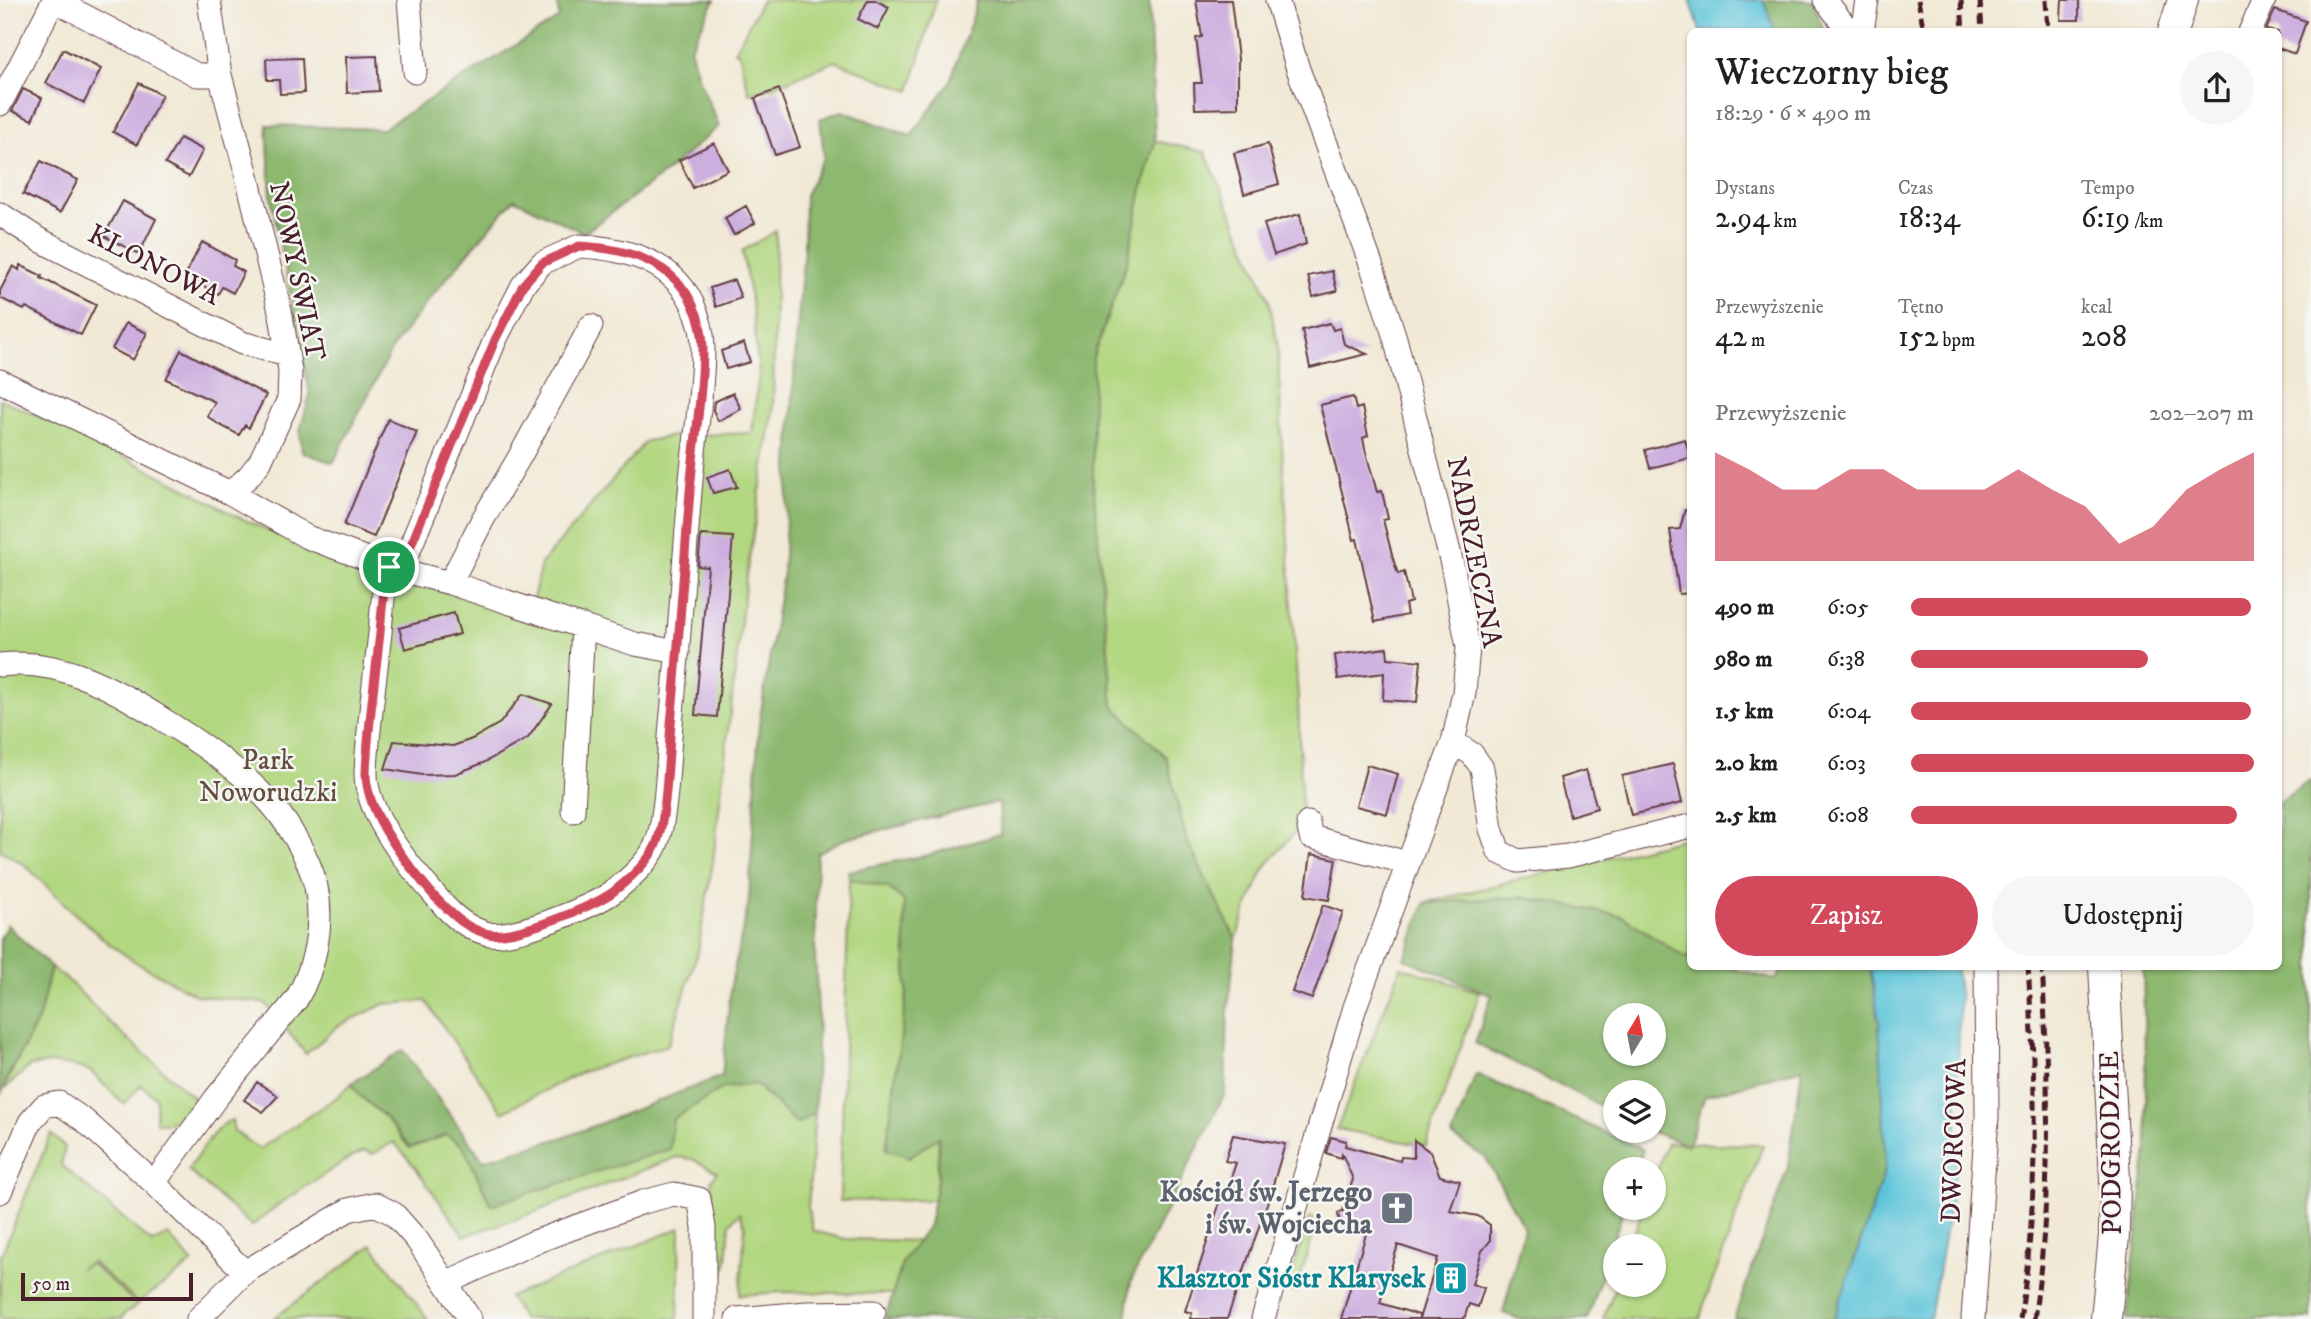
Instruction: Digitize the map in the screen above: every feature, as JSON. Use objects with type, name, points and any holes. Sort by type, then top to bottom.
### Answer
[{"type":"main road","points":[[2174,28],[2183,0]]},
{"type":"main road","name":"PODGRODZIE","points":[[2104,970],[2115,1179],[2114,1236],[2106,1319]]},
{"type":"street","points":[[0,104],[54,0],[197,75],[220,75]]},
{"type":"street","name":"NOWY ŚWIAT","points":[[209,0],[220,75],[281,314],[290,371],[289,399],[283,416],[260,462],[230,493]]},
{"type":"street","points":[[409,0],[415,72]]},
{"type":"street","name":"NADRZECZNA","points":[[1263,1319],[1355,1007],[1453,742],[1464,693],[1468,647],[1448,551],[1395,338],[1371,264],[1298,69],[1277,0]]},
{"type":"street","points":[[1825,0],[1847,28]]},
{"type":"street","points":[[1863,28],[1867,0]]},
{"type":"street","points":[[2252,28],[2264,0]]},
{"type":"street","name":"KLONOWA","points":[[0,214],[38,239],[242,343],[287,355]]},
{"type":"street","points":[[579,246],[615,249],[656,265],[679,285],[691,300],[701,328],[703,347],[678,652],[662,820],[654,848],[635,873],[610,894],[523,930],[492,935],[472,928],[454,917],[408,866],[374,809],[366,784],[368,741],[389,567],[409,550],[495,340],[523,285],[542,263],[579,246]]},
{"type":"street","points":[[450,583],[591,326]]},
{"type":"street","points":[[1,384],[230,493],[307,537],[389,567],[450,583],[635,644],[678,652]]},
{"type":"street","points":[[573,811],[583,626]]},
{"type":"street","points":[[0,665],[39,664],[75,672],[124,696],[179,730],[242,776],[277,811],[294,838],[316,886],[318,930],[312,967],[306,982],[296,1000],[216,1098],[154,1183]]},
{"type":"street","points":[[1453,742],[1472,754],[1482,768],[1491,829],[1499,852],[1518,861],[1568,856],[1687,827]]},
{"type":"street","points":[[1308,823],[1311,837],[1408,863]]},
{"type":"street","name":"DWORCOWA","points":[[1973,1319],[1987,1116],[1986,970]]},
{"type":"street","points":[[0,1192],[30,1122],[44,1105],[59,1103],[85,1121],[154,1183],[246,1272]]},
{"type":"street","points":[[446,1283],[532,1243],[643,1202],[674,1194],[699,1199],[704,1227],[704,1319]]},
{"type":"street","points":[[198,1319],[246,1272],[348,1210],[375,1204],[394,1213],[417,1240],[470,1319]]},
{"type":"street","points":[[737,1319],[807,1313],[874,1312]]},
{"type":"green space","points":[[557,0],[715,0],[690,48],[699,80],[719,126],[666,172],[584,233],[514,199],[430,298],[393,347],[333,463],[302,452],[300,431],[310,394],[271,198],[267,125],[382,129],[559,18]]},
{"type":"green space","points":[[762,0],[936,0],[910,91],[835,61],[773,87],[749,93],[739,53],[735,51]]},
{"type":"green space","points":[[977,0],[1149,0],[1155,141],[1127,262],[1093,357],[1093,482],[1113,706],[1166,757],[1186,839],[1236,940],[1228,1011],[1225,1093],[1131,1281],[1126,1319],[885,1319],[903,1261],[929,1225],[938,1176],[939,1137],[909,1157],[886,1149],[907,992],[904,901],[889,888],[849,879],[848,871],[928,855],[1001,834],[999,802],[845,839],[817,853],[815,955],[818,1013],[815,1112],[797,1124],[755,1084],[723,1088],[673,1119],[670,1149],[491,1205],[463,1146],[446,1135],[410,1148],[385,1117],[358,1094],[352,1083],[403,1050],[483,1160],[568,1136],[722,1076],[731,984],[749,901],[759,725],[783,572],[805,195],[824,157],[820,119],[842,111],[911,136],[949,84]]},
{"type":"green space","points":[[1763,0],[1812,0],[1823,28],[1774,28]]},
{"type":"green space","points":[[1155,141],[1205,152],[1269,299],[1278,347],[1298,699],[1302,824],[1265,867],[1236,940],[1186,839],[1166,757],[1113,706],[1093,482],[1093,357],[1127,262]]},
{"type":"green space","name":"Park Noworudzki","points":[[776,231],[773,410],[746,578],[713,861],[698,951],[668,1045],[582,1072],[502,1112],[426,1001],[384,1004],[338,1026],[306,1054],[265,1003],[196,995],[137,963],[109,944],[25,865],[0,850],[0,399],[79,434],[236,516],[336,560],[529,617],[541,564],[646,441],[674,436],[752,433],[759,373],[752,307],[742,251]]},
{"type":"green space","points":[[2311,780],[2311,1319],[2127,1319],[2147,1149],[2143,970],[2282,970],[2282,800]]},
{"type":"green space","points":[[1687,838],[1687,957],[1622,916],[1521,897],[1425,903]]},
{"type":"green space","points":[[849,879],[889,888],[904,901],[907,992],[894,1086],[909,1157],[939,1136],[934,1200],[840,1201]]},
{"type":"green space","points":[[1521,897],[1622,916],[1687,957],[1687,970],[1737,970],[1775,980],[1783,970],[1871,970],[1879,1021],[1886,1167],[1834,1319],[1734,1319],[1788,1167],[1802,1068],[1705,1096],[1688,1145],[1666,1137],[1666,1080],[1603,1080],[1603,1107],[1475,1043],[1492,995],[1405,959],[1425,903]]},
{"type":"green space","points":[[7,925],[51,967],[39,1018],[7,1078],[0,1097],[0,939]]},
{"type":"green space","points":[[51,967],[196,1100],[170,1123],[156,1123],[156,1098],[141,1085],[124,1104],[90,1071],[50,1063],[30,1066],[2,1091],[39,1018]]},
{"type":"green space","points":[[1401,967],[1480,992],[1426,1146],[1337,1129]]},
{"type":"green space","points":[[1476,1074],[1603,1132],[1603,1143],[1628,1143],[1643,1150],[1640,1157],[1603,1157],[1603,1220],[1620,1220],[1615,1234],[1603,1234],[1603,1271],[1587,1319],[1519,1319],[1503,1313],[1524,1228],[1486,1158],[1452,1136]]},
{"type":"green space","points":[[352,1083],[358,1094],[385,1117],[410,1148],[446,1135],[463,1145],[492,1205],[673,1119],[723,1088],[755,1084],[797,1124],[815,1112],[808,1208],[813,1231],[846,1239],[918,1241],[903,1261],[893,1294],[784,1292],[740,1295],[745,1227],[740,1213],[730,1223],[727,1260],[721,1282],[711,1181],[717,1172],[692,1159],[677,1157],[519,1218],[464,1236],[394,1142],[373,1154],[364,1151],[351,1157],[278,1205],[252,1226],[188,1170],[207,1142],[226,1123],[232,1120],[234,1131],[259,1149],[337,1097]]},
{"type":"green space","points":[[51,1134],[65,1147],[61,1165],[152,1243],[168,1235],[193,1263],[138,1303],[92,1262],[78,1269],[91,1264],[138,1305],[124,1314],[122,1319],[0,1319],[0,1258]]},
{"type":"green space","points":[[1667,1143],[1763,1145],[1700,1319],[1603,1319],[1611,1297],[1666,1297],[1666,1234],[1634,1234],[1639,1220],[1666,1220],[1666,1157],[1662,1157]]},
{"type":"green space","points":[[1309,1217],[1318,1219],[1296,1292],[1287,1290]]},
{"type":"green space","points":[[680,1228],[678,1319],[523,1319],[509,1297]]},
{"type":"green space","points":[[372,1245],[428,1319],[273,1319]]},
{"type":"water","points":[[1690,0],[1763,0],[1774,28],[1699,28]]},
{"type":"water","points":[[1871,970],[1956,970],[1960,998],[1955,1175],[1930,1319],[1834,1319],[1886,1167],[1879,1021]]},
{"type":"building","points":[[868,0],[875,0],[889,7],[878,29],[858,19]]},
{"type":"building","points":[[1196,0],[1231,0],[1238,59],[1238,108],[1195,109],[1194,83],[1202,83],[1196,38],[1202,37]]},
{"type":"building","points":[[2062,0],[2079,0],[2079,20],[2061,20]]},
{"type":"building","points":[[2275,10],[2306,21],[2295,54],[2282,49],[2282,28],[2267,28]]},
{"type":"building","points":[[63,49],[101,69],[84,103],[46,83]]},
{"type":"building","points":[[377,56],[379,91],[347,93],[346,57]]},
{"type":"building","points":[[302,58],[304,93],[280,94],[279,80],[267,80],[266,59]]},
{"type":"building","points":[[139,83],[162,95],[137,145],[113,132]]},
{"type":"building","points":[[23,89],[42,98],[32,120],[12,111]]},
{"type":"building","points":[[779,89],[800,147],[775,155],[755,98]]},
{"type":"building","points":[[180,138],[203,150],[189,177],[165,164]]},
{"type":"building","points":[[714,143],[728,170],[693,188],[679,160]]},
{"type":"building","points":[[1268,144],[1279,184],[1244,194],[1234,153]]},
{"type":"building","points":[[41,161],[78,180],[60,213],[23,194]]},
{"type":"building","points":[[123,201],[156,219],[139,254],[104,236]]},
{"type":"building","points":[[746,206],[755,223],[734,235],[725,218]]},
{"type":"building","points":[[1300,214],[1306,244],[1274,255],[1264,224]]},
{"type":"building","points":[[202,242],[235,260],[233,266],[244,272],[233,293],[222,287],[218,294],[185,276]]},
{"type":"building","points":[[20,265],[96,305],[81,335],[26,307],[24,310],[0,298],[0,291],[13,266],[19,270]]},
{"type":"building","points":[[1332,271],[1337,291],[1313,297],[1308,276]]},
{"type":"building","points":[[734,280],[741,298],[716,307],[710,288]]},
{"type":"building","points":[[126,323],[147,333],[133,360],[112,349]]},
{"type":"building","points":[[1330,323],[1333,330],[1340,328],[1344,344],[1367,354],[1310,368],[1302,330]]},
{"type":"building","points":[[744,343],[750,362],[726,369],[721,351]]},
{"type":"building","points":[[181,350],[266,395],[249,428],[245,425],[239,435],[218,424],[207,416],[215,402],[166,379]]},
{"type":"building","points":[[733,393],[741,409],[718,421],[713,410],[714,402]]},
{"type":"building","points":[[1353,397],[1356,409],[1362,407],[1368,436],[1363,438],[1365,449],[1377,492],[1382,491],[1388,519],[1383,520],[1394,562],[1398,574],[1404,572],[1411,602],[1405,604],[1407,615],[1375,622],[1357,539],[1354,540],[1320,405]]},
{"type":"building","points":[[388,419],[417,432],[374,537],[344,525]]},
{"type":"building","points":[[1685,439],[1687,459],[1650,468],[1645,450]]},
{"type":"building","points":[[730,469],[737,487],[713,493],[707,477]]},
{"type":"building","points":[[1687,510],[1687,593],[1679,594],[1670,530],[1680,529]]},
{"type":"building","points":[[701,535],[733,537],[717,717],[695,715],[708,567],[698,566]]},
{"type":"building","points":[[454,613],[460,634],[405,649],[399,628]]},
{"type":"building","points":[[1387,648],[1388,658],[1421,661],[1417,702],[1383,700],[1384,673],[1338,679],[1335,655]]},
{"type":"building","points":[[523,694],[552,704],[528,738],[483,763],[455,774],[422,775],[385,769],[394,741],[453,746],[500,723]]},
{"type":"building","points":[[1673,764],[1682,803],[1631,815],[1622,776]]},
{"type":"building","points":[[1367,765],[1398,774],[1387,814],[1356,806]]},
{"type":"building","points":[[1586,770],[1597,808],[1570,816],[1560,778]]},
{"type":"building","points":[[1311,854],[1336,859],[1329,900],[1305,896]]},
{"type":"building","points":[[1323,905],[1343,912],[1312,999],[1292,992]]},
{"type":"building","points":[[257,1082],[278,1096],[263,1112],[244,1100]]},
{"type":"building","points":[[1233,1135],[1285,1144],[1227,1319],[1190,1319],[1192,1313],[1185,1311],[1221,1199],[1223,1200],[1236,1163],[1225,1161]]},
{"type":"building","name":"Kościół św. Jerzego i św. Wojciecha","points":[[1331,1137],[1346,1141],[1345,1146],[1400,1161],[1401,1157],[1414,1158],[1414,1140],[1430,1152],[1440,1176],[1460,1181],[1450,1211],[1478,1216],[1490,1225],[1490,1241],[1482,1251],[1472,1284],[1484,1288],[1478,1307],[1469,1304],[1464,1319],[1419,1319],[1341,1319],[1366,1234],[1340,1226],[1338,1213],[1343,1211],[1353,1179],[1342,1154],[1341,1158],[1326,1153]],"holes":[[[1398,1245],[1438,1258],[1419,1319],[1419,1315],[1380,1303]]]},
{"type":"railway","points":[[1918,0],[1923,28]]},
{"type":"railway","points":[[1961,0],[1963,28]]},
{"type":"railway","points":[[1980,0],[1982,28]]},
{"type":"railway","points":[[2046,0],[2048,28]]},
{"type":"railway","points":[[2020,1319],[2033,1187],[2034,1098],[2028,970]]},
{"type":"railway","points":[[2034,1319],[2046,1187],[2046,1054],[2042,970]]},
{"type":"place","name":"Kościół św. Jerzego i św. Wojciecha","points":[[1397,1208]]},
{"type":"place","name":"Klasztor Sióstr Klarysek","points":[[1451,1278]]},
{"type":"route","points":[[579,246],[615,249],[656,265],[679,285],[691,300],[698,317],[703,347],[662,820],[654,848],[635,873],[610,894],[523,930],[492,935],[472,928],[454,917],[408,866],[374,809],[366,784],[368,741],[389,567],[409,550],[495,340],[523,285],[542,263],[579,246]]}]
